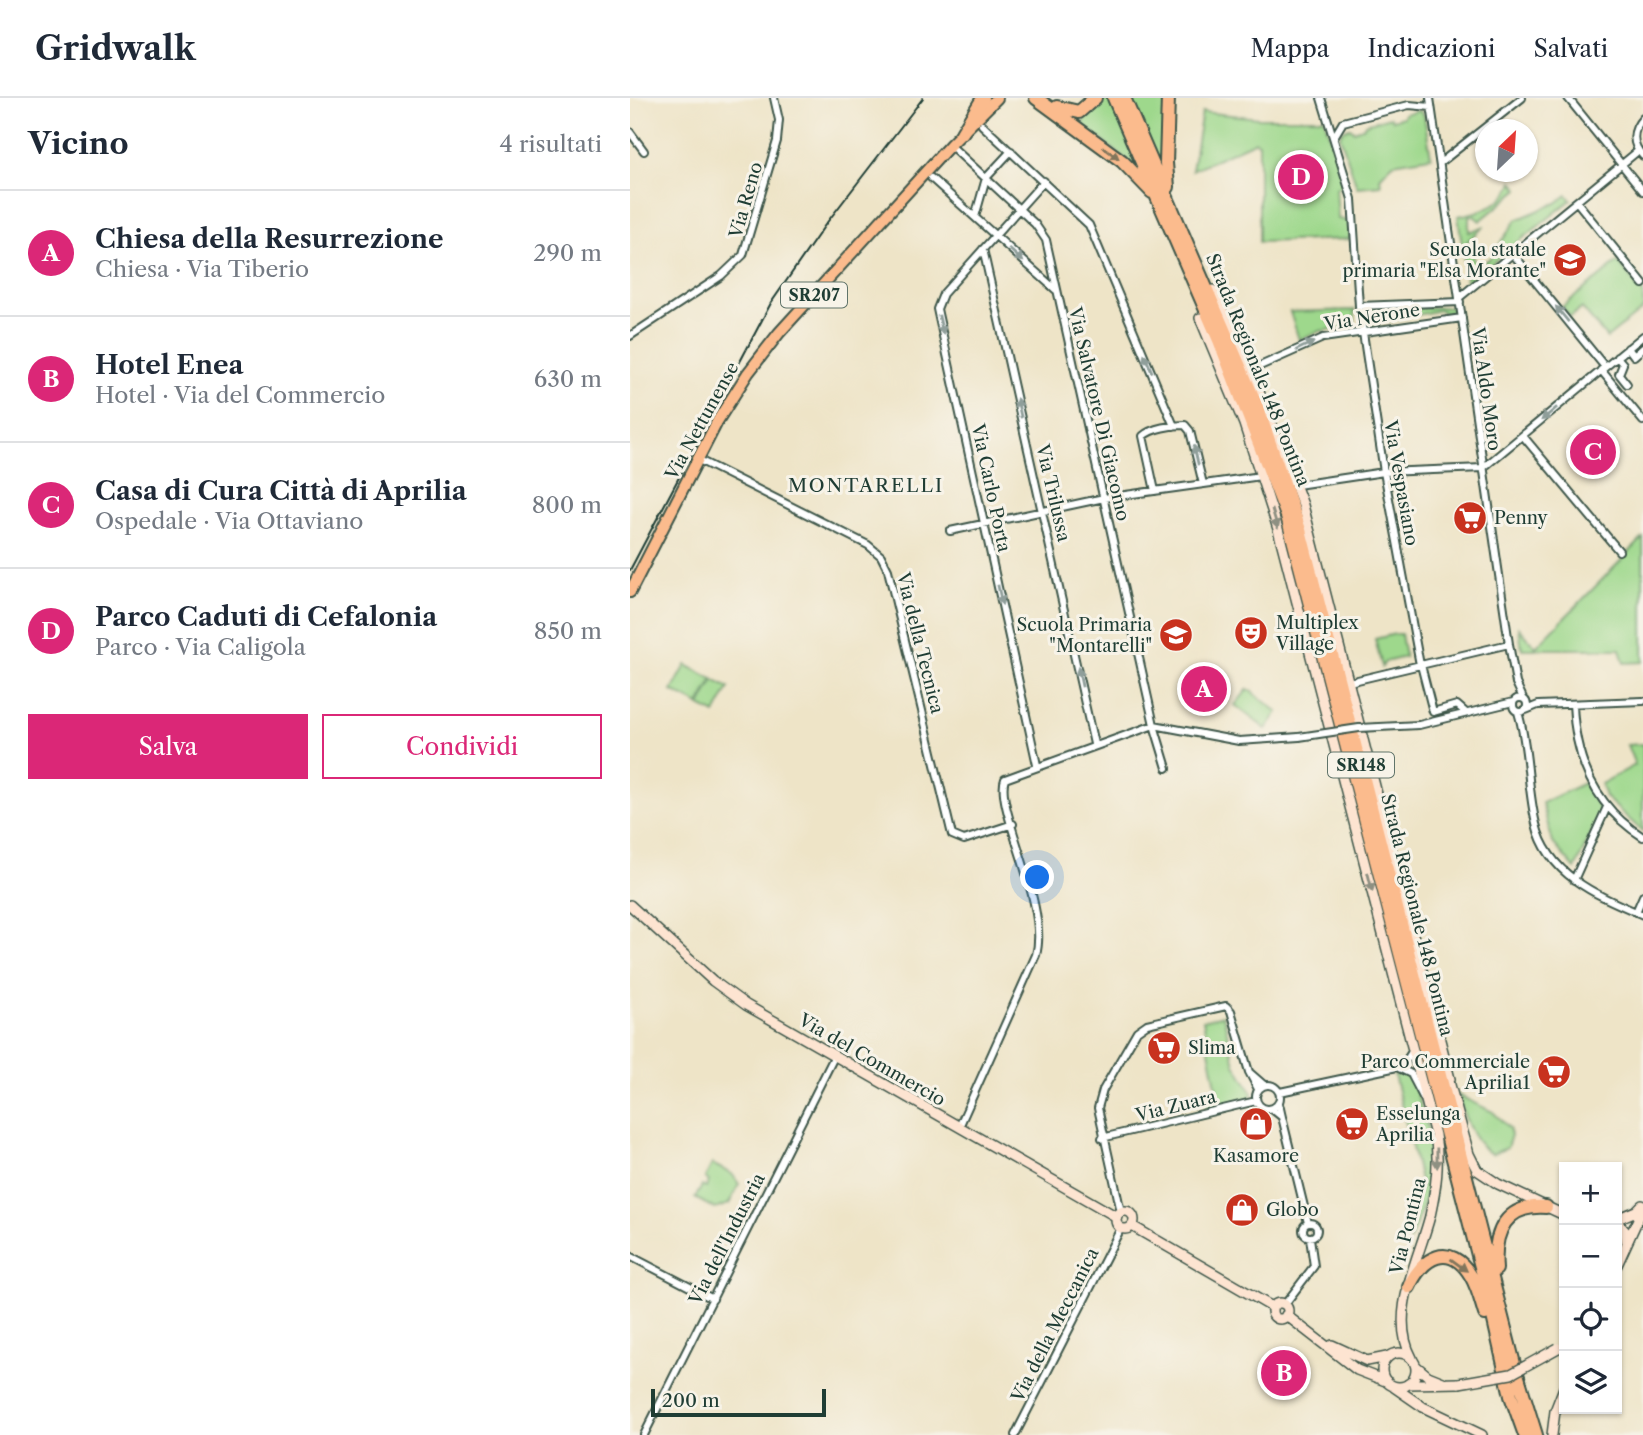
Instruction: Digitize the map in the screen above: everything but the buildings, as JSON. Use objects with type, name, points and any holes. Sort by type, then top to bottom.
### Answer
[{"type":"highway","points":[[962,133],[983,98]]},
{"type":"highway","points":[[1036,98],[1131,169],[1168,208]]},
{"type":"highway","points":[[1045,98],[1062,110],[1079,112],[1089,107],[1095,98]]},
{"type":"highway","name":"Strada Regionale 148 Pontina","points":[[1114,98],[1168,208]]},
{"type":"highway","name":"Strada Regionale 148 Pontina","points":[[1124,98],[1194,270],[1287,516],[1499,1344],[1525,1435]]},
{"type":"highway","points":[[1168,98],[1168,208]]},
{"type":"highway","points":[[1079,112],[1079,129]]},
{"type":"highway","points":[[1194,270],[1213,290]]},
{"type":"highway","points":[[1194,270],[1200,318]]},
{"type":"highway","name":"Strada Regionale 148 Pontina","points":[[1194,270],[1257,406],[1300,530],[1432,1045],[1536,1435]]},
{"type":"highway","points":[[1404,977],[1407,1020]]},
{"type":"highway","points":[[1432,1045],[1447,1074]]},
{"type":"highway","points":[[1501,1307],[1495,1262],[1502,1228],[1508,1218],[1523,1208],[1546,1207]]},
{"type":"highway","points":[[1409,1287],[1415,1273],[1429,1259],[1442,1256],[1457,1261],[1473,1280],[1499,1344]]},
{"type":"main road","name":"SR207","points":[[962,133],[990,98]]},
{"type":"main road","name":"Via Nettunense","points":[[630,593],[732,396],[758,359],[950,145],[997,98]]},
{"type":"street","name":"Via Reno","points":[[630,336],[721,276],[743,255],[777,141],[778,116],[774,98]]},
{"type":"street","name":"Via Vespasiano","points":[[1321,98],[1352,199],[1362,332],[1384,472],[1420,665],[1433,712],[1457,705],[1465,712]]},
{"type":"street","points":[[1327,116],[1343,122],[1409,105],[1420,98]]},
{"type":"street","name":"Via Aldo Moro","points":[[1430,98],[1509,644],[1517,683],[1525,699],[1521,711],[1536,824],[1548,853],[1574,880],[1640,913]]},
{"type":"street","points":[[1440,163],[1522,98]]},
{"type":"street","points":[[1568,98],[1643,191]]},
{"type":"street","points":[[1409,105],[1431,107]]},
{"type":"street","points":[[1359,306],[1460,300],[1622,165],[1641,154],[1634,134],[1643,118]]},
{"type":"street","points":[[1334,137],[1343,122]]},
{"type":"street","points":[[982,125],[1090,227],[1174,426]]},
{"type":"street","points":[[630,132],[644,151]]},
{"type":"street","name":"Via Salvatore Di Giacomo","points":[[950,145],[1037,226],[1046,240],[1154,725],[1167,768]]},
{"type":"street","points":[[975,217],[986,178],[1011,151]]},
{"type":"street","points":[[932,178],[1057,291]]},
{"type":"street","name":"Via Carlo Porta","points":[[1037,765],[937,309],[942,296],[1044,181]]},
{"type":"street","points":[[1577,202],[1643,284]]},
{"type":"street","name":"Via Trilussa","points":[[983,248],[1094,744]]},
{"type":"street","points":[[1513,254],[1643,421]]},
{"type":"street","points":[[1213,290],[1251,370],[1297,485],[1469,1154],[1477,1170],[1498,1184],[1559,1213]]},
{"type":"street","name":"Via Pontina","points":[[1200,318],[1261,476],[1278,529],[1407,1020],[1436,1141],[1436,1178],[1429,1219],[1409,1287],[1404,1335],[1414,1362]]},
{"type":"street","name":"Via Nerone","points":[[1251,370],[1323,338],[1462,318]]},
{"type":"street","points":[[1297,485],[1384,472],[1483,468],[1643,336]]},
{"type":"street","points":[[1628,348],[1634,356],[1643,348]]},
{"type":"street","points":[[1618,357],[1623,364],[1619,374],[1627,384]]},
{"type":"street","points":[[1154,491],[1144,435],[1174,426],[1186,426],[1191,432],[1203,484]]},
{"type":"street","points":[[1524,436],[1619,551]]},
{"type":"street","name":"Via della Tecnica","points":[[699,460],[868,545],[881,556],[888,570],[952,835],[964,840],[1013,824]]},
{"type":"street","points":[[950,531],[1104,498],[1261,476]]},
{"type":"street","points":[[1349,682],[1509,644]]},
{"type":"street","name":"Via Aldo Moro","points":[[1517,683],[1514,701],[1521,711]]},
{"type":"street","points":[[959,1127],[1038,945],[1038,929],[1026,867],[1003,792],[1004,780],[1094,744],[1154,725],[1239,741],[1298,737],[1362,727],[1419,726],[1465,712],[1525,699],[1538,705]]},
{"type":"street","points":[[1490,706],[1521,711],[1538,705],[1643,701]]},
{"type":"street","points":[[1573,704],[1579,751],[1593,787],[1607,807],[1643,837]]},
{"type":"street","points":[[1574,880],[1607,807]]},
{"type":"street","points":[[1640,913],[1643,896]]},
{"type":"street","name":"Via del Commercio","points":[[630,905],[730,994],[959,1127],[1119,1215]]},
{"type":"street","points":[[1261,1087],[1249,1072],[1231,1010],[1226,1006],[1146,1024],[1137,1031],[1101,1095],[1098,1114],[1121,1228],[1132,1226],[1272,1307],[1275,1318],[1280,1319],[1286,1315],[1288,1310],[1285,1304]]},
{"type":"street","points":[[1261,1087],[1271,1085],[1280,1092],[1397,1067],[1409,1058],[1413,1048]]},
{"type":"street","name":"Via dell'Industria","points":[[644,1435],[835,1055]]},
{"type":"street","points":[[1397,1067],[1411,1074],[1426,1101]]},
{"type":"street","points":[[1261,1087],[1256,1101],[1282,1117]]},
{"type":"street","points":[[1280,1092],[1279,1104],[1308,1223],[1317,1229],[1315,1236],[1310,1238],[1314,1266],[1285,1304]]},
{"type":"street","name":"Via Zuara","points":[[1102,1138],[1256,1101]]},
{"type":"street","points":[[1272,1109],[1279,1104]]},
{"type":"street","points":[[1622,1218],[1643,1206]]},
{"type":"street","points":[[1622,1252],[1643,1206]]},
{"type":"street","points":[[1119,1215],[1132,1215],[1132,1226]]},
{"type":"street","points":[[1621,1225],[1626,1231],[1626,1242],[1622,1246]]},
{"type":"street","name":"Via della Meccanica","points":[[1015,1435],[1121,1228]]},
{"type":"street","points":[[630,1256],[713,1299]]},
{"type":"street","points":[[1272,1307],[1277,1303],[1285,1304]]},
{"type":"street","points":[[1286,1315],[1357,1370],[1390,1384],[1423,1407],[1482,1435]]},
{"type":"street","points":[[1305,1329],[1362,1360],[1376,1361],[1404,1353],[1433,1379],[1459,1383]]},
{"type":"street","name":"Via Pontina","points":[[1390,1355],[1404,1335]]},
{"type":"street","points":[[1390,1384],[1459,1383],[1511,1374],[1559,1347]]},
{"type":"street","points":[[1390,1355],[1382,1371],[1390,1384]]},
{"type":"street","points":[[1408,1384],[1415,1377],[1414,1362]]},
{"type":"street","points":[[1552,1435],[1559,1401]]},
{"type":"green space","points":[[1101,98],[1112,98],[1139,169],[1083,126],[1084,114],[1092,110]]},
{"type":"green space","points":[[1129,98],[1168,98],[1160,169]]},
{"type":"green space","points":[[1419,110],[1424,115],[1431,157],[1393,163],[1380,177],[1381,185],[1357,187],[1340,136],[1342,131],[1350,128],[1354,131],[1365,124],[1390,117],[1392,120]]},
{"type":"green space","points":[[1202,112],[1259,118],[1324,118],[1345,185],[1336,188],[1338,219],[1349,221],[1350,239],[1259,242],[1259,144],[1256,141],[1192,170]]},
{"type":"green space","points":[[1514,182],[1519,189],[1480,221],[1474,216],[1469,217],[1469,232],[1485,226],[1467,241],[1476,266],[1466,274],[1458,216],[1491,206]]},
{"type":"green space","points":[[1567,195],[1571,200],[1467,283],[1466,277],[1491,257],[1516,220],[1556,203]]},
{"type":"green space","points":[[1618,262],[1643,293],[1643,309],[1607,338],[1582,308],[1570,317],[1562,307]]},
{"type":"green space","points":[[1452,307],[1452,312],[1445,314],[1440,310],[1369,325],[1366,313],[1369,309]]},
{"type":"green space","points":[[1355,310],[1355,326],[1320,331],[1299,340],[1290,312]]},
{"type":"green space","points":[[1643,538],[1643,662],[1624,663],[1620,649],[1522,649],[1519,628],[1536,647]]},
{"type":"green space","points":[[1401,634],[1405,657],[1385,662],[1382,667],[1375,639]]},
{"type":"green space","points":[[686,665],[713,679],[699,705],[672,691]]},
{"type":"green space","points":[[714,680],[729,688],[715,714],[700,706]]},
{"type":"green space","points":[[1248,689],[1278,712],[1266,729],[1235,705]]},
{"type":"green space","points":[[1643,744],[1643,832],[1605,797],[1601,784],[1635,765],[1627,745]]},
{"type":"green space","points":[[1584,783],[1601,811],[1575,869],[1553,843],[1542,803]]},
{"type":"green space","points":[[1223,1015],[1235,1064],[1252,1092],[1251,1097],[1207,1109],[1204,1095],[1217,1091],[1203,1020]]},
{"type":"green space","points":[[1402,1072],[1413,1082],[1431,1138],[1431,1170],[1424,1203],[1410,1240],[1401,1237],[1415,1208],[1421,1184],[1394,1075]]},
{"type":"green space","points":[[1458,1095],[1493,1112],[1509,1128],[1511,1135],[1507,1148],[1492,1154],[1479,1144],[1466,1120]]},
{"type":"green space","points":[[712,1164],[732,1174],[739,1184],[729,1204],[715,1209],[695,1198],[702,1186],[706,1188],[709,1181],[705,1178]]},
{"type":"railway","points":[[630,570],[771,303],[825,225],[923,98]]},
{"type":"place","name":"Parco Caduti di Cefalonia","points":[[1301,177]]},
{"type":"place","name":"Scuola statale primaria \"Elsa Morante\"","points":[[1570,260]]},
{"type":"place","name":"Casa di Cura Città di Aprilia","points":[[1593,452]]},
{"type":"place","name":"Penny","points":[[1470,518]]},
{"type":"place","name":"Multiplex Village","points":[[1251,633]]},
{"type":"place","name":"Scuola Primaria \"Montarelli\"","points":[[1176,635]]},
{"type":"place","name":"Chiesa della Resurrezione","points":[[1204,689]]},
{"type":"place","name":"Slima","points":[[1164,1048]]},
{"type":"place","name":"Parco Commerciale Aprilia1","points":[[1554,1072]]},
{"type":"place","name":"Kasamore","points":[[1256,1124]]},
{"type":"place","name":"Esselunga Aprilia","points":[[1352,1124]]},
{"type":"place","name":"Globo","points":[[1242,1210]]},
{"type":"place","name":"Hotel Enea","points":[[1284,1373]]},
{"type":"district","name":"MONTARELLI","points":[[866,485]]}]
